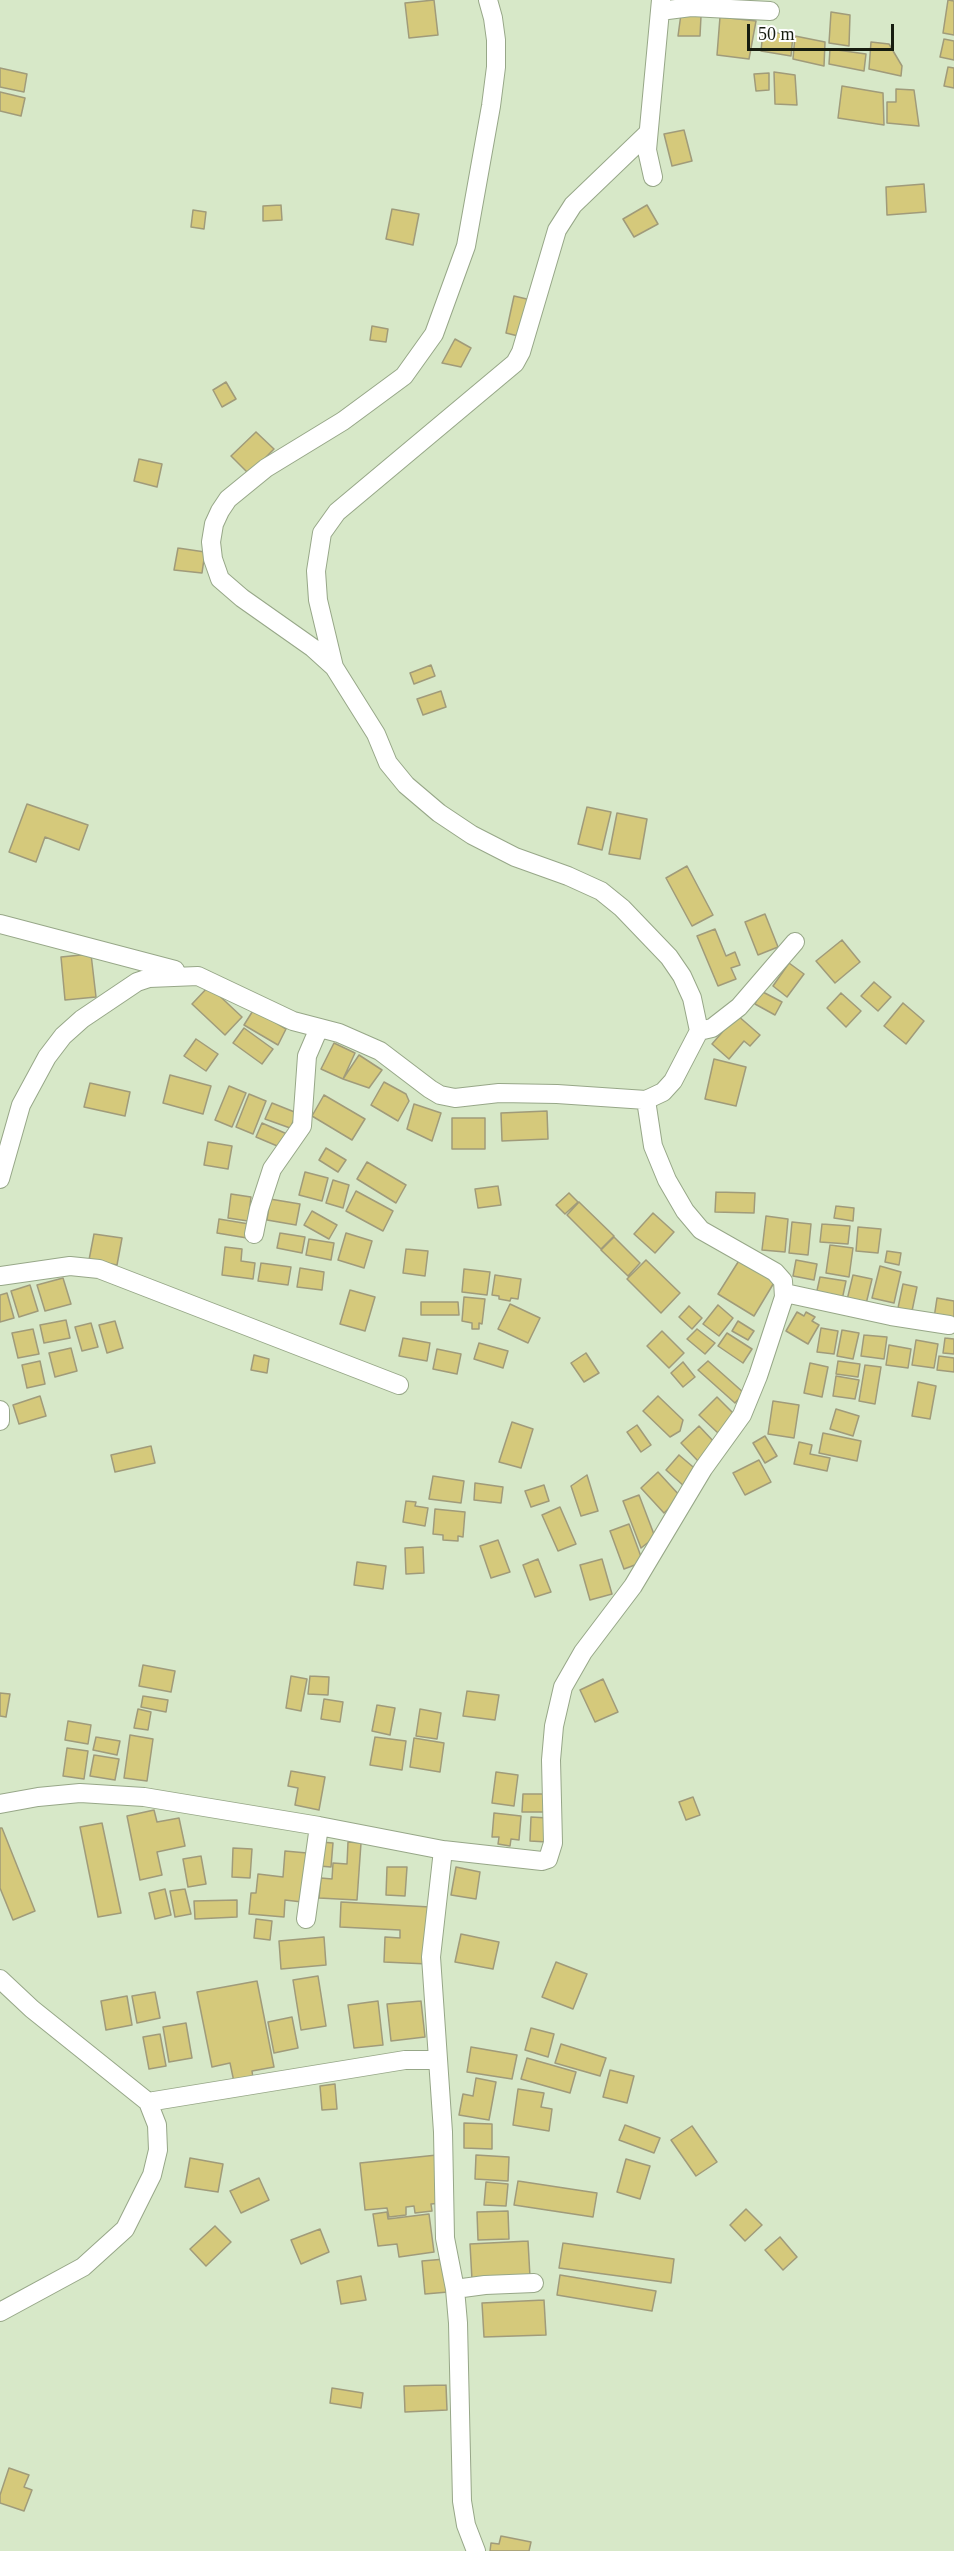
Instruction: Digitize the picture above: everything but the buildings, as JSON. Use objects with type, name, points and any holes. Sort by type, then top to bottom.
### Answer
[{"type":"street","points":[[0,924],[75,946],[198,976],[293,1021],[339,1033],[380,1051],[440,1095],[455,1098],[499,1093],[557,1094],[645,1100],[663,1092],[673,1081],[699,1031],[692,998],[682,976],[669,957],[622,908],[601,891],[568,876],[514,857],[472,835],[439,813],[395,774],[376,734],[334,667],[313,648],[242,598],[220,579],[213,559],[211,542],[214,524],[228,499],[266,468],[343,421],[404,376],[434,334],[466,246],[490,106],[496,67],[496,40],[488,0]]},
{"type":"street","points":[[653,177],[646,150],[661,5],[770,12]]},
{"type":"street","points":[[334,667],[318,600],[316,571],[322,533],[337,512],[515,363],[521,352],[557,230],[573,205],[648,133]]},
{"type":"street","points":[[699,1031],[712,1028],[739,1007],[795,942]]},
{"type":"street","points":[[0,1179],[21,1105],[34,1078],[63,1036],[82,1019],[137,982],[149,978],[198,976]]},
{"type":"street","points":[[254,1234],[259,1209],[272,1169],[302,1125],[307,1056],[319,1028]]},
{"type":"street","points":[[0,1804],[80,1793],[144,1797],[319,1826],[443,1850],[542,1861],[550,1857],[553,1843],[551,1760],[554,1725],[563,1687],[583,1652],[633,1586],[703,1469],[742,1415],[758,1376],[784,1293],[783,1281],[775,1272],[701,1230],[685,1211],[667,1180],[653,1146],[645,1100]]},
{"type":"street","points":[[0,1276],[70,1266],[99,1269],[399,1384]]},
{"type":"street","points":[[784,1293],[891,1316],[949,1325]]},
{"type":"street","points":[[0,1410],[0,1420]]},
{"type":"street","points":[[306,1919],[319,1826]]},
{"type":"street","points":[[443,1850],[431,1957],[443,2132],[445,2238],[455,2289],[462,2501],[466,2525],[476,2551]]},
{"type":"street","points":[[0,1979],[32,2009],[148,2102],[157,2125],[158,2150],[152,2175],[125,2229],[83,2267],[0,2312]]},
{"type":"street","points":[[148,2102],[405,2060],[437,2060]]},
{"type":"street","points":[[455,2289],[534,2283]]}]
